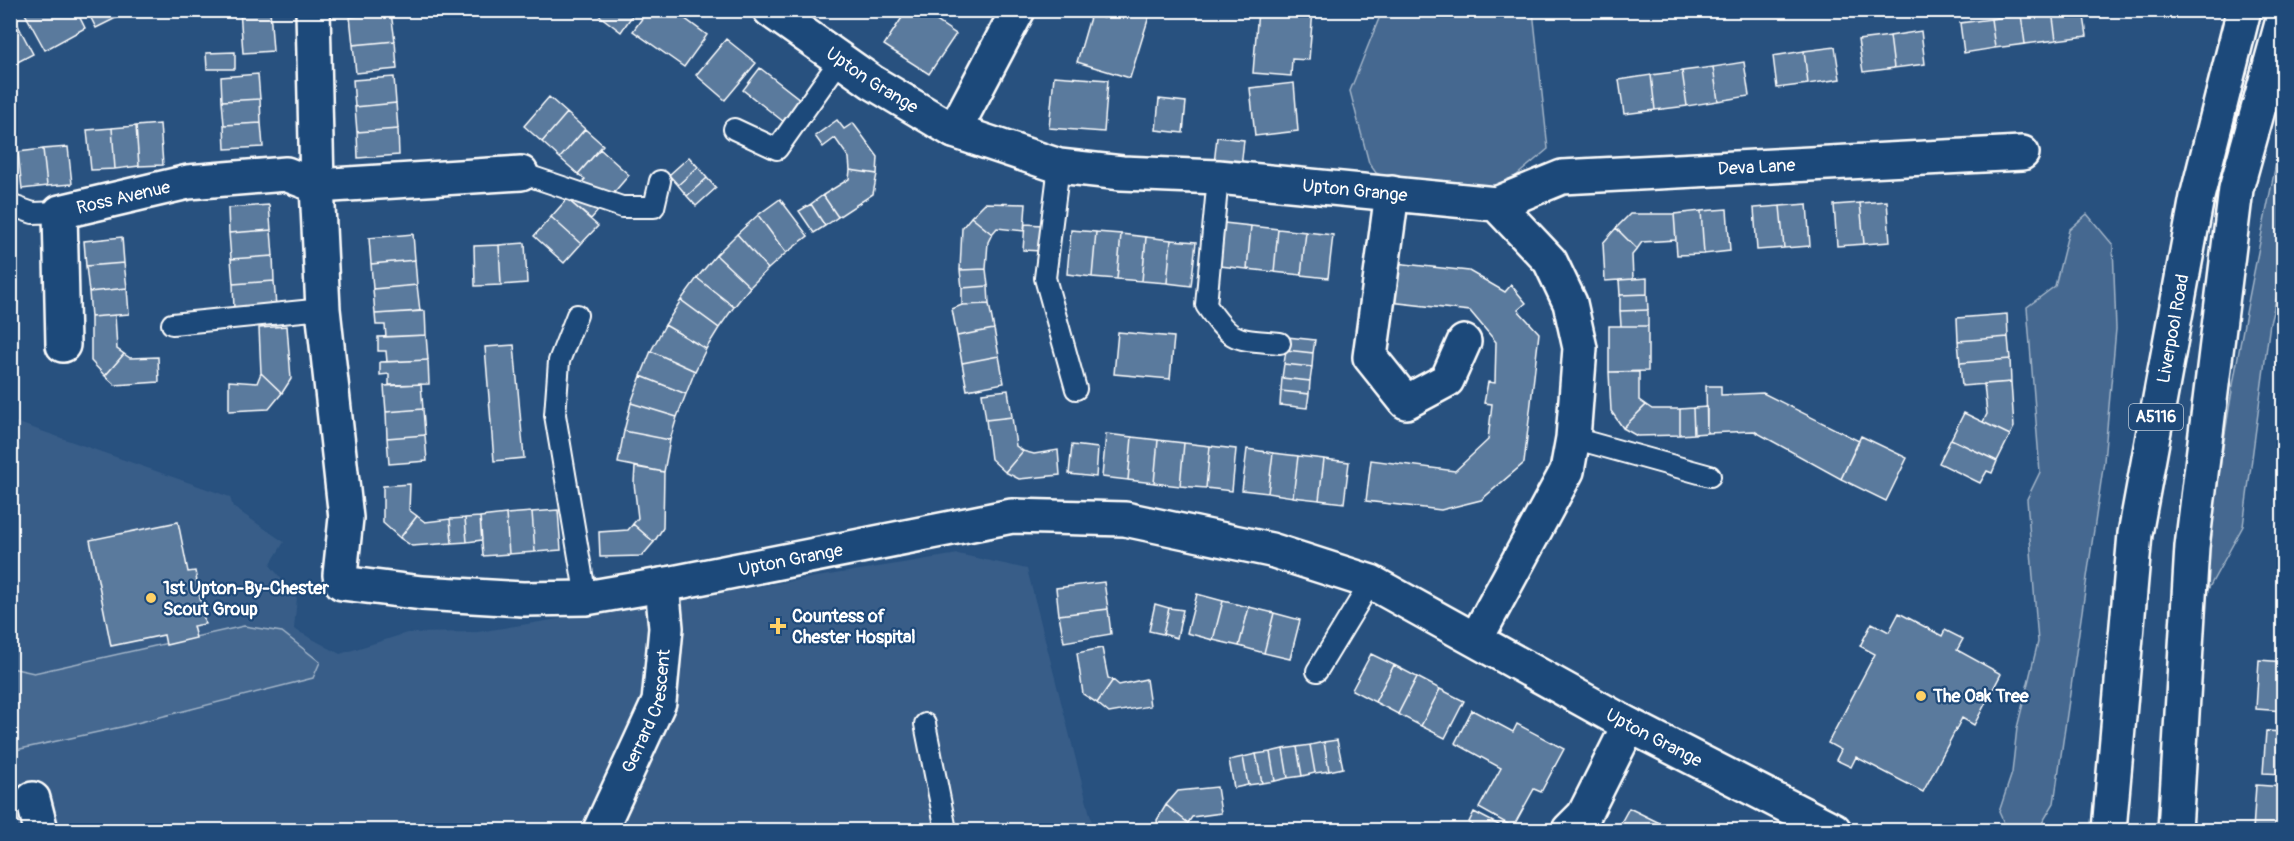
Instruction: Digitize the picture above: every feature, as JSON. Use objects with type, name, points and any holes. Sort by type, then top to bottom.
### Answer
[{"type":"main road","points":[[313,10],[317,186],[323,309]]},
{"type":"main road","name":"Upton Grange","points":[[771,10],[872,82],[954,131],[1059,166],[1122,173],[1218,177],[1496,204]]},
{"type":"main road","points":[[954,131],[1018,10]]},
{"type":"main road","name":"Liverpool Road","points":[[2109,831],[2135,534],[2197,197],[2244,10]]},
{"type":"main road","name":"A5116","points":[[2175,831],[2192,547],[2236,189],[2283,16]]},
{"type":"main road","name":"Deva Lane","points":[[1496,204],[1562,177],[2022,153]]},
{"type":"main road","name":"Ross Avenue","points":[[63,345],[60,212],[188,182],[286,174],[317,186],[521,173]]},
{"type":"main road","points":[[1392,193],[1370,357],[1406,402],[1447,380],[1464,342]]},
{"type":"main road","points":[[1476,639],[1567,471],[1573,438],[1580,348],[1570,303],[1550,261],[1496,204]]},
{"type":"main road","name":"Upton Grange","points":[[323,309],[346,518],[340,575],[342,583],[422,593],[523,599],[586,598],[1012,516],[1125,519],[1271,550],[1371,582],[1629,725],[1834,831]]},
{"type":"main road","name":"Gerrard Crescent","points":[[600,831],[658,702],[666,628],[662,585]]},
{"type":"main road","points":[[1569,831],[1584,815],[1629,725]]},
{"type":"main road","points":[[33,799],[41,831]]},
{"type":"lane","points":[[734,129],[777,148],[840,60]]},
{"type":"lane","points":[[1059,166],[1045,278],[1076,389]]},
{"type":"lane","points":[[521,173],[622,207],[654,207],[660,181]]},
{"type":"lane","points":[[1218,177],[1206,305],[1223,330],[1240,340],[1280,344]]},
{"type":"lane","points":[[10,206],[33,213],[60,212]]},
{"type":"lane","points":[[172,324],[323,309]]},
{"type":"lane","points":[[577,315],[559,361],[555,415],[586,598]]},
{"type":"lane","points":[[1573,438],[1710,476]]},
{"type":"lane","points":[[1317,671],[1371,582]]},
{"type":"lane","points":[[925,724],[946,831]]},
{"type":"shaded area","points":[[1382,11],[1533,11],[1548,149],[1504,186],[1487,187],[1385,177],[1376,173],[1369,163],[1350,91]]},
{"type":"shaded area","points":[[2283,130],[2283,274],[2270,323],[2243,526],[2205,595],[2211,531],[2233,383]]},
{"type":"shaded area","points":[[2087,214],[2113,245],[2116,329],[2104,461],[2054,803],[2038,830],[2007,830],[1999,812],[2012,773],[2017,728],[2038,642],[2027,499],[2040,472],[2027,307],[2055,286],[2069,230]]},
{"type":"shaded area","name":"Countess of Chester Hospital","points":[[10,420],[230,497],[233,507],[284,542],[270,565],[297,598],[294,629],[340,654],[407,633],[478,632],[958,554],[1027,569],[1094,830],[11,830]]},
{"type":"shaded area","points":[[244,626],[282,632],[320,662],[313,678],[121,727],[11,751],[11,668],[34,673]]},
{"type":"building","points":[[23,10],[76,10],[85,28],[45,50]]},
{"type":"building","points":[[87,10],[132,10],[96,28]]},
{"type":"building","points":[[240,10],[270,10],[273,51],[243,53]]},
{"type":"building","points":[[592,10],[636,10],[621,32]]},
{"type":"building","points":[[648,10],[673,10],[707,35],[684,67],[633,31]]},
{"type":"building","points":[[907,10],[920,10],[956,34],[929,74],[884,45]]},
{"type":"building","points":[[1106,10],[1151,10],[1130,78],[1077,62],[1091,14],[1104,18]]},
{"type":"building","points":[[1258,10],[1313,10],[1309,60],[1292,59],[1291,76],[1253,73]]},
{"type":"building","points":[[2083,10],[2087,36],[2056,40],[2052,11]]},
{"type":"building","points":[[2052,11],[2056,40],[2025,44],[2021,15]]},
{"type":"building","points":[[391,13],[395,41],[353,45],[350,17]]},
{"type":"building","points":[[12,14],[33,54],[10,66],[10,15]]},
{"type":"building","points":[[2021,15],[2025,44],[1995,48],[1991,19]]},
{"type":"building","points":[[1991,19],[1995,48],[1964,53],[1960,23]]},
{"type":"building","points":[[1921,31],[1925,64],[1894,68],[1890,36]]},
{"type":"building","points":[[1890,36],[1894,68],[1863,72],[1858,40]]},
{"type":"building","points":[[726,39],[756,63],[725,100],[696,75]]},
{"type":"building","points":[[395,41],[397,69],[356,73],[353,45]]},
{"type":"building","points":[[1835,47],[1840,79],[1808,84],[1804,51]]},
{"type":"building","points":[[1804,51],[1808,84],[1777,88],[1773,56]]},
{"type":"building","points":[[235,52],[235,69],[207,69],[206,53]]},
{"type":"building","points":[[1744,62],[1749,96],[1718,101],[1713,67]]},
{"type":"building","points":[[1713,67],[1718,101],[1687,106],[1682,71]]},
{"type":"building","points":[[760,68],[801,100],[784,122],[743,90]]},
{"type":"building","points":[[1682,71],[1687,106],[1655,110],[1651,75]]},
{"type":"building","points":[[258,74],[260,99],[222,101],[221,77]]},
{"type":"building","points":[[1651,75],[1655,110],[1624,114],[1619,80]]},
{"type":"building","points":[[1054,76],[1108,80],[1104,132],[1049,128]]},
{"type":"building","points":[[394,77],[396,103],[355,107],[353,80]]},
{"type":"building","points":[[1294,83],[1298,131],[1255,136],[1250,88]]},
{"type":"building","points":[[549,97],[567,113],[542,142],[524,126]]},
{"type":"building","points":[[260,99],[261,123],[224,125],[222,101]]},
{"type":"building","points":[[1159,99],[1186,102],[1183,133],[1156,130]]},
{"type":"building","points":[[396,103],[398,129],[357,132],[355,107]]},
{"type":"building","points":[[567,113],[585,129],[560,158],[542,142]]},
{"type":"building","points":[[837,120],[844,129],[853,123],[878,157],[877,174],[850,170],[849,158],[835,138],[823,147],[815,136]]},
{"type":"building","points":[[261,123],[263,147],[225,149],[224,125]]},
{"type":"building","points":[[160,124],[163,165],[139,166],[136,126]]},
{"type":"building","points":[[136,126],[139,166],[115,169],[112,128]]},
{"type":"building","points":[[112,128],[115,169],[91,170],[87,130]]},
{"type":"building","points":[[398,129],[399,155],[358,158],[357,132]]},
{"type":"building","points":[[585,129],[603,145],[578,174],[560,158]]},
{"type":"building","points":[[1217,137],[1244,140],[1241,167],[1214,164]]},
{"type":"building","points":[[68,147],[72,184],[47,186],[43,149]]},
{"type":"building","points":[[43,149],[47,186],[22,189],[18,152]]},
{"type":"building","points":[[600,149],[629,175],[591,219],[567,199],[585,179],[578,174]]},
{"type":"building","points":[[689,157],[698,167],[678,185],[669,175]]},
{"type":"building","points":[[698,167],[707,178],[687,196],[678,185]]},
{"type":"building","points":[[850,170],[877,174],[873,194],[838,217],[823,195],[849,179]]},
{"type":"building","points":[[707,178],[716,188],[696,206],[687,196]]},
{"type":"building","points":[[823,195],[838,217],[825,226],[811,204]]},
{"type":"building","points":[[567,199],[598,226],[581,244],[551,217]]},
{"type":"building","points":[[780,199],[808,236],[786,253],[758,215]]},
{"type":"building","points":[[1887,201],[1890,242],[1864,244],[1860,203]]},
{"type":"building","points":[[985,203],[1026,204],[1024,231],[997,228],[992,234],[971,217]]},
{"type":"building","points":[[1860,203],[1864,244],[1837,246],[1834,205]]},
{"type":"building","points":[[811,204],[825,226],[814,233],[799,211]]},
{"type":"building","points":[[1807,204],[1810,246],[1784,248],[1780,206]]},
{"type":"building","points":[[269,205],[271,230],[229,233],[228,208]]},
{"type":"building","points":[[1780,206],[1784,248],[1757,250],[1754,208]]},
{"type":"building","points":[[1727,209],[1730,251],[1704,254],[1701,211]]},
{"type":"building","points":[[1701,211],[1704,254],[1677,255],[1674,214]]},
{"type":"building","points":[[1630,214],[1674,214],[1676,240],[1642,242],[1637,249],[1616,228]]},
{"type":"building","points":[[758,215],[786,253],[768,269],[737,234]]},
{"type":"building","points":[[551,217],[581,244],[564,263],[534,236]]},
{"type":"building","points":[[971,217],[992,234],[988,242],[986,269],[960,270],[962,228]]},
{"type":"building","points":[[1224,223],[1251,226],[1247,269],[1220,266]]},
{"type":"building","points":[[1025,224],[1042,225],[1041,251],[1023,250]]},
{"type":"building","points":[[1251,226],[1278,229],[1274,272],[1247,269]]},
{"type":"building","points":[[1616,228],[1637,249],[1632,255],[1633,279],[1605,281],[1603,243]]},
{"type":"building","points":[[1278,229],[1306,232],[1301,275],[1274,272]]},
{"type":"building","points":[[271,230],[273,256],[231,259],[229,233]]},
{"type":"building","points":[[1071,230],[1096,232],[1092,277],[1067,274]]},
{"type":"building","points":[[1096,232],[1121,234],[1117,279],[1092,277]]},
{"type":"building","points":[[1306,232],[1333,235],[1328,278],[1301,275]]},
{"type":"building","points":[[413,234],[415,260],[371,264],[369,238]]},
{"type":"building","points":[[737,234],[768,269],[750,287],[716,255]]},
{"type":"building","points":[[1121,234],[1146,237],[1142,281],[1117,279]]},
{"type":"building","points":[[122,237],[124,263],[86,266],[84,241]]},
{"type":"building","points":[[1146,237],[1171,240],[1167,283],[1142,281]]},
{"type":"building","points":[[1171,240],[1196,242],[1191,286],[1167,283]]},
{"type":"building","points":[[525,243],[527,283],[501,285],[499,245]]},
{"type":"building","points":[[499,245],[501,285],[475,286],[474,246]]},
{"type":"building","points":[[716,255],[750,287],[734,307],[697,278]]},
{"type":"building","points":[[273,256],[274,281],[233,284],[231,259]]},
{"type":"building","points":[[415,260],[417,285],[373,289],[371,264]]},
{"type":"building","points":[[124,263],[127,288],[89,292],[86,266]]},
{"type":"building","points":[[1395,263],[1469,271],[1505,292],[1511,285],[1526,303],[1518,310],[1539,333],[1524,463],[1481,500],[1441,510],[1366,501],[1371,460],[1455,471],[1488,440],[1492,404],[1484,403],[1488,382],[1495,383],[1496,342],[1470,311],[1390,302]]},
{"type":"building","points":[[986,269],[988,286],[962,288],[960,270]]},
{"type":"building","points":[[697,278],[734,307],[719,328],[681,300]]},
{"type":"building","points":[[1647,278],[1647,294],[1620,295],[1619,280]]},
{"type":"building","points":[[274,281],[276,306],[234,309],[233,284]]},
{"type":"building","points":[[417,285],[420,311],[375,314],[373,289]]},
{"type":"building","points":[[988,286],[989,304],[962,305],[962,288]]},
{"type":"building","points":[[127,288],[129,314],[91,317],[89,292]]},
{"type":"building","points":[[1647,294],[1648,310],[1620,311],[1620,295]]},
{"type":"building","points":[[681,300],[719,328],[706,349],[665,325]]},
{"type":"building","points":[[989,304],[994,329],[957,336],[952,309],[962,305]]},
{"type":"building","points":[[1648,310],[1648,326],[1621,326],[1620,311]]},
{"type":"building","points":[[425,311],[426,335],[386,337],[385,325],[376,325],[375,314]]},
{"type":"building","points":[[2007,314],[2008,337],[1958,341],[1957,318]]},
{"type":"building","points":[[115,315],[117,349],[124,354],[105,376],[91,361],[91,317]]},
{"type":"building","points":[[665,325],[706,349],[695,371],[651,351]]},
{"type":"building","points":[[287,326],[291,379],[282,393],[261,373],[259,328]]},
{"type":"building","points":[[1609,326],[1648,326],[1648,371],[1609,372]]},
{"type":"building","points":[[994,329],[999,356],[962,363],[957,336]]},
{"type":"building","points":[[1118,332],[1174,337],[1170,379],[1114,374]]},
{"type":"building","points":[[426,335],[428,360],[387,362],[386,351],[378,351],[378,337]]},
{"type":"building","points":[[1287,337],[1315,340],[1313,353],[1286,350]]},
{"type":"building","points":[[2008,337],[2010,359],[1960,363],[1958,341]]},
{"type":"building","points":[[514,345],[524,458],[494,461],[485,347]]},
{"type":"building","points":[[1286,350],[1313,353],[1312,367],[1284,364]]},
{"type":"building","points":[[651,351],[695,371],[686,394],[641,376]]},
{"type":"building","points":[[124,354],[130,358],[158,357],[159,382],[115,385],[105,376]]},
{"type":"building","points":[[999,356],[1004,383],[967,390],[962,363]]},
{"type":"building","points":[[2010,359],[2011,382],[1962,386],[1960,363]]},
{"type":"building","points":[[428,360],[429,384],[389,385],[389,374],[380,375],[380,362]]},
{"type":"building","points":[[1284,364],[1312,367],[1310,381],[1282,378]]},
{"type":"building","points":[[1609,372],[1639,372],[1639,400],[1646,405],[1623,428],[1611,411]]},
{"type":"building","points":[[261,373],[282,393],[269,409],[229,411],[229,381],[257,383]]},
{"type":"building","points":[[641,376],[686,394],[677,417],[631,403]]},
{"type":"building","points":[[1282,378],[1310,381],[1309,394],[1281,391]]},
{"type":"building","points":[[2011,382],[2014,427],[2010,435],[1983,422],[1987,414],[1984,384]]},
{"type":"building","points":[[421,384],[423,409],[386,412],[384,386]]},
{"type":"building","points":[[1706,386],[1721,386],[1721,395],[1763,393],[1859,441],[1841,479],[1754,431],[1707,433]]},
{"type":"building","points":[[1008,390],[1012,417],[986,420],[982,393]]},
{"type":"building","points":[[1281,391],[1309,394],[1307,408],[1280,405]]},
{"type":"building","points":[[631,403],[677,417],[670,440],[624,431]]},
{"type":"building","points":[[1646,405],[1652,409],[1680,409],[1680,435],[1637,436],[1623,428]]},
{"type":"building","points":[[1707,407],[1707,433],[1694,434],[1693,408]]},
{"type":"building","points":[[1693,408],[1694,434],[1680,435],[1680,409]]},
{"type":"building","points":[[423,409],[425,435],[387,438],[386,412]]},
{"type":"building","points":[[1964,413],[2010,435],[1997,461],[1951,439]]},
{"type":"building","points":[[1012,417],[1016,446],[1023,451],[1005,472],[991,459],[986,420]]},
{"type":"building","points":[[624,431],[670,440],[664,472],[618,463]]},
{"type":"building","points":[[1106,434],[1132,437],[1128,480],[1102,477]]},
{"type":"building","points":[[425,435],[427,461],[389,464],[387,438]]},
{"type":"building","points":[[1861,436],[1907,458],[1886,501],[1841,479]]},
{"type":"building","points":[[1132,437],[1158,440],[1154,483],[1128,480]]},
{"type":"building","points":[[1951,439],[1997,461],[1992,473],[1987,471],[1980,483],[1939,463]]},
{"type":"building","points":[[1158,440],[1184,443],[1180,486],[1154,483]]},
{"type":"building","points":[[1184,443],[1210,446],[1206,488],[1180,486]]},
{"type":"building","points":[[1072,445],[1098,448],[1096,477],[1069,474]]},
{"type":"building","points":[[1210,446],[1236,449],[1232,491],[1206,488]]},
{"type":"building","points":[[1247,449],[1273,453],[1268,493],[1242,490]]},
{"type":"building","points":[[1058,450],[1060,475],[1019,479],[1005,472],[1023,451],[1034,454]]},
{"type":"building","points":[[1273,453],[1298,456],[1293,497],[1268,493]]},
{"type":"building","points":[[1298,456],[1324,459],[1319,500],[1293,497]]},
{"type":"building","points":[[1324,459],[1349,462],[1344,503],[1319,500]]},
{"type":"building","points":[[635,467],[664,472],[663,528],[654,542],[633,524],[638,518],[634,483]]},
{"type":"building","points":[[410,484],[409,510],[417,516],[400,538],[383,523],[383,486]]},
{"type":"building","points":[[558,510],[561,550],[535,552],[532,512]]},
{"type":"building","points":[[532,512],[535,552],[509,554],[506,514]]},
{"type":"building","points":[[506,514],[509,554],[483,556],[480,517]]},
{"type":"building","points":[[417,516],[425,522],[450,519],[452,543],[412,546],[400,538]]},
{"type":"building","points":[[480,517],[482,540],[467,542],[465,518]]},
{"type":"building","points":[[465,518],[467,542],[452,543],[450,519]]},
{"type":"building","name":"1st Upton-By-Chester Scout Group","points":[[178,522],[188,572],[195,571],[205,624],[193,626],[196,638],[166,645],[164,635],[111,646],[90,540]]},
{"type":"building","points":[[633,524],[654,542],[642,556],[600,557],[599,532],[628,530]]},
{"type":"building","points":[[1104,582],[1108,609],[1059,615],[1056,588]]},
{"type":"building","points":[[1197,594],[1223,601],[1213,640],[1187,633]]},
{"type":"building","points":[[1223,601],[1249,607],[1239,646],[1213,640]]},
{"type":"building","points":[[1155,604],[1169,608],[1163,634],[1149,631]]},
{"type":"building","points":[[1249,607],[1274,613],[1264,653],[1239,646]]},
{"type":"building","points":[[1169,608],[1183,610],[1177,638],[1163,634]]},
{"type":"building","points":[[1108,609],[1111,634],[1064,642],[1059,615]]},
{"type":"building","points":[[1274,613],[1300,620],[1290,659],[1264,653]]},
{"type":"building","name":"The Oak Tree","points":[[1899,613],[1942,636],[1945,630],[1963,639],[1957,650],[2001,674],[1974,725],[1962,718],[1923,792],[1856,757],[1851,767],[1836,760],[1841,750],[1828,743],[1875,654],[1860,646],[1872,623],[1889,632]]},
{"type":"building","points":[[1102,648],[1108,678],[1113,680],[1097,703],[1083,694],[1077,653]]},
{"type":"building","points":[[1371,654],[1394,665],[1375,702],[1352,690]]},
{"type":"building","points":[[2259,660],[2284,662],[2284,711],[2256,709]]},
{"type":"building","points":[[1394,665],[1417,677],[1398,714],[1375,702]]},
{"type":"building","points":[[1417,677],[1440,689],[1421,726],[1398,714]]},
{"type":"building","points":[[1146,679],[1150,706],[1109,713],[1097,703],[1113,680],[1119,685]]},
{"type":"building","points":[[1440,689],[1464,701],[1445,738],[1421,726]]},
{"type":"building","points":[[1472,710],[1513,732],[1517,724],[1564,749],[1541,792],[1534,789],[1513,827],[1479,808],[1501,768],[1455,743]]},
{"type":"building","points":[[2266,731],[2284,732],[2284,774],[2263,773]]},
{"type":"building","points":[[1337,740],[1343,768],[1329,771],[1324,742]]},
{"type":"building","points":[[1324,742],[1329,771],[1315,773],[1310,745]]},
{"type":"building","points":[[1310,745],[1315,773],[1302,776],[1297,747]]},
{"type":"building","points":[[1297,747],[1302,776],[1288,778],[1283,749]]},
{"type":"building","points":[[1283,749],[1288,778],[1275,781],[1270,752]]},
{"type":"building","points":[[1270,752],[1275,781],[1262,783],[1256,754]]},
{"type":"building","points":[[1256,754],[1262,783],[1248,785],[1243,757]]},
{"type":"building","points":[[1243,757],[1248,785],[1234,788],[1229,760]]},
{"type":"building","points":[[2256,785],[2284,787],[2284,830],[2253,830]]},
{"type":"building","points":[[1217,787],[1221,813],[1192,817],[1188,823],[1166,805],[1178,791]]},
{"type":"building","points":[[1166,805],[1188,823],[1185,830],[1158,830],[1157,820]]},
{"type":"building","points":[[1629,808],[1674,830],[1617,830]]},
{"type":"building","points":[[1474,812],[1499,825],[1496,830],[1477,830],[1469,822]]},
{"type":"place","name":"1st Upton-By-Chester Scout Group","points":[[151,598]]},
{"type":"place","name":"Countess of Chester Hospital","points":[[778,626]]},
{"type":"place","name":"The Oak Tree","points":[[1921,696]]}]
